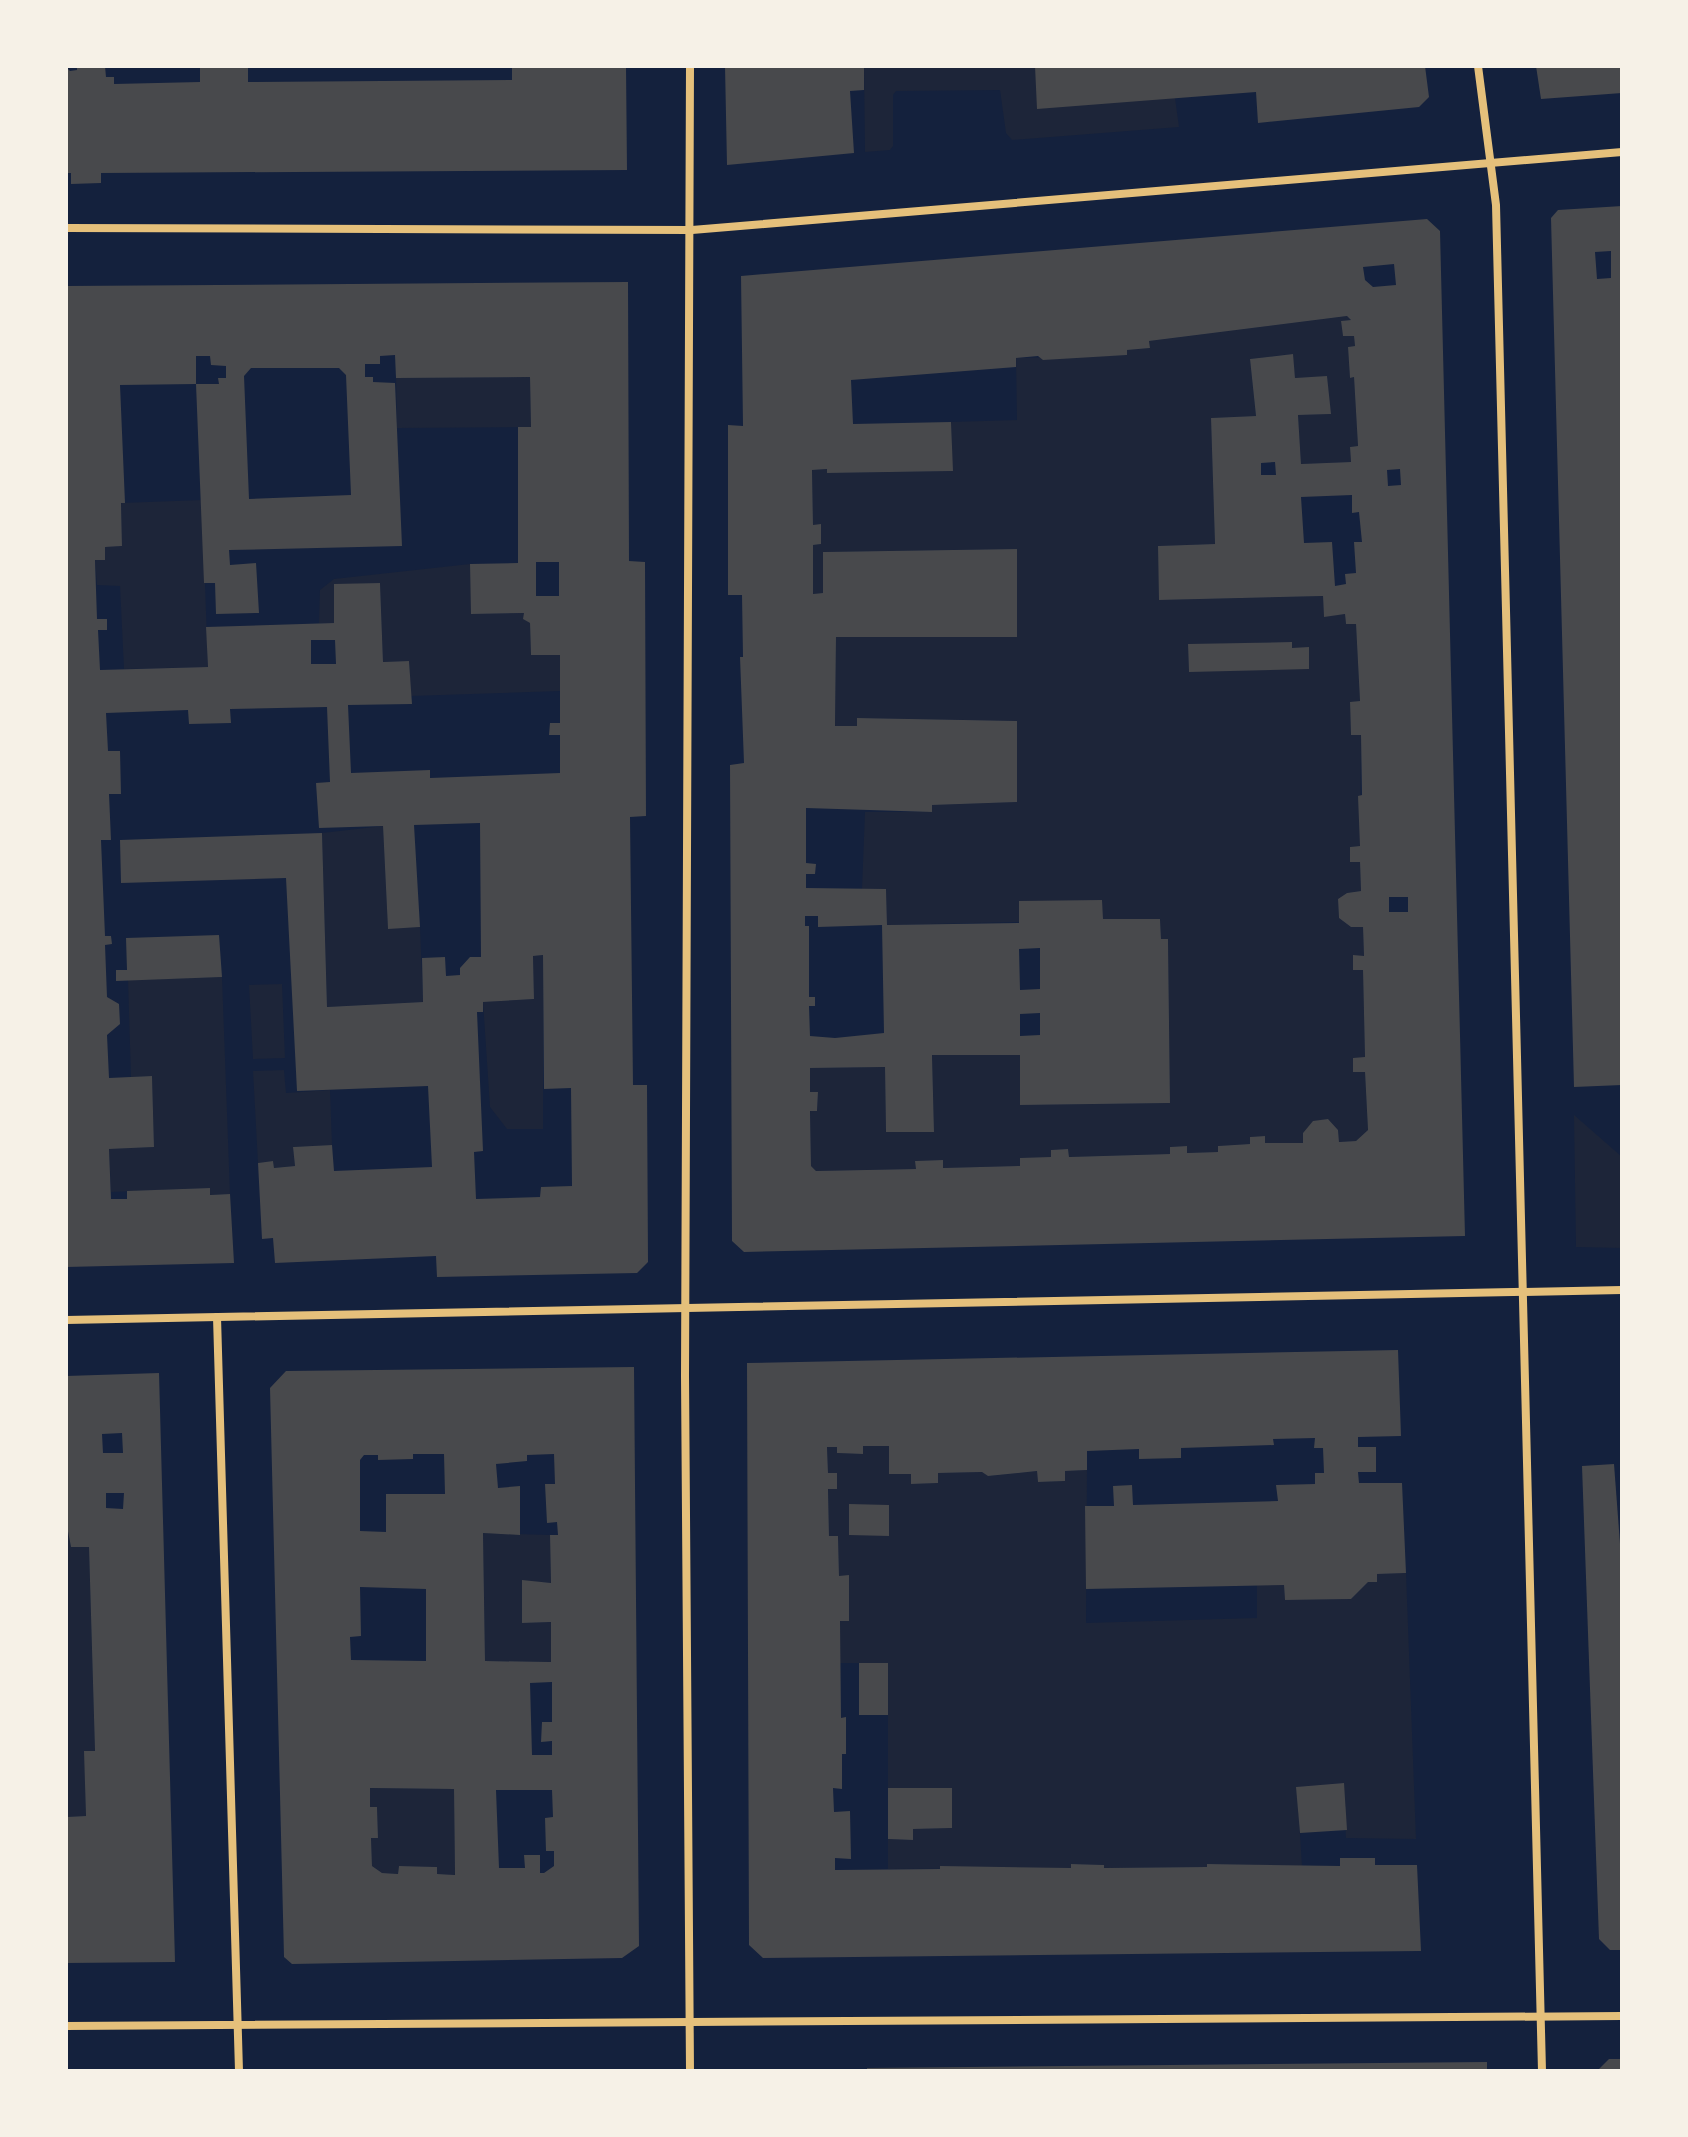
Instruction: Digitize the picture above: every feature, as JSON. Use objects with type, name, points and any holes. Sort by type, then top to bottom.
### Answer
[{"type":"street","points":[[690,66],[692,230],[685,1376],[690,2071]]},
{"type":"street","points":[[1478,66],[1492,162],[1497,233],[1542,2071]]},
{"type":"street","points":[[66,228],[692,230],[1622,152]]},
{"type":"street","points":[[66,1320],[1622,1290]]},
{"type":"street","points":[[217,1317],[239,2071]]},
{"type":"street","points":[[66,2026],[1622,2016]]},
{"type":"shaded area","points":[[864,66],[1035,66],[1175,98],[1179,127],[1012,140],[1006,133],[1000,90],[896,91],[893,95],[893,146],[890,150],[865,152]]},
{"type":"shaded area","points":[[1347,316],[1351,320],[1341,321],[1343,336],[1354,336],[1355,346],[1348,347],[1350,378],[1354,377],[1358,446],[1350,447],[1351,462],[1301,464],[1298,415],[1330,414],[1327,377],[1295,378],[1292,354],[1250,359],[1256,416],[1211,418],[1215,544],[1158,546],[1160,600],[1323,596],[1324,616],[1345,614],[1346,624],[1356,624],[1360,701],[1350,703],[1351,735],[1361,735],[1360,846],[1350,847],[1360,862],[1361,891],[1347,893],[1338,899],[1339,918],[1351,927],[1363,927],[1364,956],[1354,956],[1353,970],[1363,970],[1365,1057],[1354,1072],[1365,1072],[1368,1130],[1356,1141],[1339,1142],[1338,1130],[1328,1119],[1313,1122],[1303,1133],[1303,1143],[1265,1143],[1265,1136],[1250,1137],[1250,1144],[1218,1146],[1218,1152],[1187,1153],[1186,1146],[1170,1147],[1170,1154],[1069,1157],[1068,1149],[1052,1150],[1051,1157],[1020,1166],[943,1168],[942,1160],[916,1161],[916,1169],[816,1171],[811,1166],[810,1111],[817,1111],[818,1093],[810,1092],[810,1068],[885,1067],[886,1132],[934,1132],[932,1055],[1020,1055],[1021,1105],[1170,1103],[1168,940],[1161,939],[1160,919],[887,925],[886,889],[862,889],[865,812],[932,812],[932,805],[1016,802],[1017,721],[858,718],[857,726],[835,726],[836,637],[1017,637],[1017,549],[823,552],[823,593],[813,594],[813,545],[821,544],[821,525],[813,525],[812,470],[827,469],[828,473],[952,471],[951,422],[1017,420],[1016,358],[1127,355],[1127,350],[1150,348],[1149,341]],"holes":[[[1292,642],[1292,648],[1308,648],[1189,671],[1188,645]]]},
{"type":"shaded area","points":[[530,377],[531,427],[397,428],[396,378]]},
{"type":"shaded area","points":[[202,500],[208,667],[124,669],[120,586],[97,585],[95,560],[105,559],[105,547],[122,546],[121,503]]},
{"type":"shaded area","points":[[470,564],[472,614],[524,613],[524,619],[530,623],[531,655],[560,655],[560,691],[411,696],[409,661],[383,662],[380,583],[334,585],[334,623],[319,623],[320,590],[334,579]]},
{"type":"shaded area","points":[[383,826],[388,928],[420,927],[423,1002],[327,1007],[322,833]]},
{"type":"shaded area","points":[[543,955],[543,1129],[507,1129],[490,1107],[483,1002],[534,999],[533,956]]},
{"type":"shaded area","points":[[222,977],[230,1194],[210,1195],[209,1188],[111,1192],[109,1149],[154,1147],[152,1076],[131,1077],[128,980]]},
{"type":"shaded area","points":[[282,984],[285,1058],[253,1059],[249,985]]},
{"type":"shaded area","points":[[284,1070],[286,1093],[330,1090],[332,1145],[293,1147],[295,1166],[274,1168],[273,1161],[258,1163],[253,1071]]},
{"type":"shaded area","points":[[1574,1115],[1622,1157],[1622,1248],[1576,1247]]},
{"type":"shaded area","points":[[863,1446],[889,1446],[889,1473],[911,1474],[912,1484],[938,1483],[938,1473],[982,1472],[989,1476],[1037,1471],[1038,1482],[1065,1481],[1065,1471],[1087,1470],[1086,1623],[1257,1618],[1257,1585],[1284,1585],[1285,1600],[1351,1599],[1368,1582],[1377,1581],[1377,1574],[1406,1573],[1416,1839],[1346,1838],[1343,1783],[1297,1787],[1302,1866],[1208,1864],[1207,1867],[1104,1868],[1103,1865],[1072,1864],[1071,1868],[888,1869],[888,1839],[912,1840],[913,1829],[952,1828],[952,1789],[888,1788],[888,1663],[840,1663],[840,1621],[849,1621],[849,1576],[839,1576],[838,1536],[829,1536],[828,1489],[837,1473],[828,1473],[827,1447],[837,1447],[837,1453],[863,1454]],"holes":[[[849,1505],[888,1505],[889,1535],[849,1535]]]},
{"type":"shaded area","points":[[66,1521],[71,1547],[89,1547],[95,1751],[85,1751],[86,1816],[66,1817]]},
{"type":"shaded area","points":[[483,1533],[550,1535],[551,1583],[522,1581],[522,1623],[551,1622],[551,1662],[485,1661]]},
{"type":"shaded area","points":[[370,1788],[454,1789],[455,1875],[437,1874],[437,1867],[399,1866],[398,1874],[382,1873],[372,1866],[371,1838],[378,1837],[377,1808],[370,1807]]},
{"type":"building","points":[[77,66],[105,66],[106,77],[114,77],[114,84],[200,82],[200,66],[248,66],[248,82],[512,80],[512,66],[626,66],[627,170],[101,173],[101,183],[71,184],[71,173],[66,173],[66,67],[70,71],[77,70]]},
{"type":"building","points":[[725,66],[864,66],[864,90],[850,91],[854,153],[727,165]]},
{"type":"building","points":[[1035,66],[1425,66],[1429,97],[1419,107],[1258,123],[1256,92],[1037,109]]},
{"type":"building","points":[[1536,66],[1622,66],[1622,93],[1541,99]]},
{"type":"building","points":[[1622,206],[1622,1085],[1574,1087],[1551,218],[1558,210]],"holes":[[[1611,251],[1611,278],[1597,279],[1595,252]]]},
{"type":"building","points":[[1427,219],[1440,231],[1465,1236],[744,1252],[732,1241],[730,765],[744,763],[740,657],[743,657],[742,595],[728,595],[728,425],[743,426],[741,276]],"holes":[[[1394,264],[1396,285],[1373,287],[1365,280],[1363,267]],[[1347,316],[1351,320],[1341,321],[1343,336],[1354,336],[1355,346],[1348,347],[1350,378],[1354,377],[1358,446],[1350,447],[1351,462],[1301,464],[1298,415],[1331,414],[1327,376],[1295,378],[1293,354],[1250,359],[1256,416],[1211,418],[1215,544],[1158,546],[1159,600],[1323,596],[1324,617],[1345,614],[1346,624],[1356,624],[1360,701],[1350,702],[1351,735],[1361,735],[1362,795],[1358,796],[1360,846],[1350,847],[1350,862],[1360,862],[1361,891],[1347,893],[1338,899],[1339,918],[1351,927],[1363,927],[1364,956],[1353,955],[1353,970],[1363,970],[1365,1057],[1353,1058],[1353,1072],[1365,1072],[1368,1130],[1356,1141],[1339,1142],[1338,1130],[1328,1119],[1313,1121],[1303,1133],[1303,1143],[1265,1143],[1265,1136],[1250,1137],[1250,1144],[1218,1146],[1218,1152],[1187,1153],[1187,1146],[1170,1147],[1170,1154],[1069,1157],[1068,1149],[1051,1150],[1051,1157],[1020,1158],[1020,1166],[943,1168],[943,1160],[915,1161],[916,1169],[816,1171],[811,1166],[810,1111],[817,1111],[818,1092],[810,1092],[810,1068],[885,1067],[886,1132],[934,1132],[932,1055],[1020,1055],[1020,1105],[1170,1103],[1168,939],[1161,939],[1160,919],[1103,919],[1102,900],[1019,901],[1019,923],[887,925],[886,889],[806,888],[806,874],[815,874],[816,864],[806,863],[806,808],[932,812],[932,805],[1017,802],[1017,721],[857,718],[857,726],[835,726],[836,637],[1017,637],[1017,549],[823,552],[823,593],[813,594],[813,545],[821,544],[821,524],[813,525],[812,470],[827,469],[827,473],[953,471],[951,422],[853,424],[851,380],[1016,367],[1016,358],[1038,356],[1043,360],[1127,355],[1127,350],[1150,348],[1149,341]],[[1275,462],[1276,475],[1261,475],[1261,463]],[[1400,469],[1401,485],[1388,486],[1387,470]],[[1352,495],[1352,513],[1359,512],[1362,542],[1354,542],[1356,573],[1345,574],[1346,584],[1335,586],[1332,542],[1304,543],[1301,497]],[[1389,897],[1408,897],[1408,912],[1389,912]],[[805,916],[818,916],[818,927],[882,925],[884,1033],[835,1038],[810,1036],[809,1006],[815,1006],[815,997],[809,997],[809,926],[805,926]],[[1040,948],[1040,989],[1020,990],[1019,949]],[[1040,1013],[1040,1035],[1020,1036],[1020,1014]]]},
{"type":"building","points":[[628,282],[629,561],[645,562],[646,816],[630,817],[633,1085],[647,1085],[648,1262],[637,1273],[437,1277],[436,1256],[275,1263],[273,1238],[262,1239],[258,1163],[273,1161],[274,1168],[295,1166],[293,1147],[332,1145],[334,1171],[432,1167],[428,1086],[297,1091],[286,878],[121,883],[120,840],[322,833],[327,1007],[423,1002],[422,958],[445,957],[446,976],[460,975],[460,968],[470,957],[481,957],[480,823],[414,825],[420,927],[388,929],[383,826],[319,828],[316,783],[330,782],[327,707],[230,709],[231,723],[189,724],[188,710],[106,713],[108,751],[120,751],[121,794],[109,794],[111,840],[101,840],[105,936],[111,936],[112,944],[105,945],[107,997],[119,1004],[120,1024],[107,1035],[109,1078],[152,1076],[154,1147],[109,1149],[111,1199],[127,1199],[127,1191],[210,1188],[210,1195],[230,1194],[234,1263],[66,1267],[66,286]],"holes":[[[395,355],[396,378],[530,377],[531,427],[518,427],[518,563],[470,564],[471,614],[524,613],[523,619],[530,623],[531,655],[560,655],[560,723],[550,723],[549,735],[560,735],[560,773],[430,778],[430,770],[351,773],[348,705],[412,704],[409,661],[383,662],[380,583],[334,584],[334,623],[206,627],[208,667],[100,670],[98,630],[107,630],[107,619],[97,619],[95,560],[105,560],[105,547],[122,546],[121,503],[125,503],[120,385],[196,384],[204,583],[215,583],[216,614],[259,613],[256,563],[230,565],[229,550],[402,546],[395,383],[373,382],[373,377],[365,377],[365,364],[380,364],[380,356]],[[196,356],[210,356],[211,365],[226,366],[226,378],[218,378],[219,384],[196,384]],[[251,368],[339,368],[346,375],[351,495],[249,499],[244,376]],[[536,562],[559,562],[559,596],[536,596]],[[311,640],[335,640],[336,664],[311,664]],[[543,955],[544,1089],[571,1088],[572,1186],[541,1187],[540,1197],[476,1199],[474,1152],[483,1151],[477,1012],[483,1012],[483,1002],[534,999],[533,956]]]},
{"type":"building","points":[[1292,642],[1292,648],[1309,647],[1309,669],[1189,672],[1188,644]]},
{"type":"building","points":[[219,935],[222,977],[116,981],[116,970],[127,970],[126,938]]},
{"type":"building","points":[[1398,1350],[1401,1436],[1358,1437],[1358,1447],[1376,1447],[1376,1472],[1358,1472],[1359,1483],[1402,1483],[1406,1573],[1377,1574],[1377,1582],[1368,1582],[1351,1599],[1285,1600],[1284,1585],[1086,1589],[1085,1506],[1114,1506],[1113,1486],[1132,1485],[1133,1505],[1278,1501],[1276,1485],[1315,1484],[1315,1473],[1324,1473],[1323,1448],[1314,1448],[1315,1438],[1273,1439],[1274,1445],[1181,1448],[1181,1458],[1139,1459],[1139,1449],[1087,1451],[1087,1470],[1065,1471],[1065,1481],[1038,1482],[1037,1471],[988,1476],[982,1472],[938,1473],[938,1483],[911,1484],[911,1474],[889,1474],[889,1446],[863,1446],[863,1454],[837,1453],[837,1447],[827,1447],[828,1473],[837,1473],[837,1489],[828,1489],[829,1536],[838,1536],[839,1576],[849,1575],[849,1621],[840,1621],[841,1718],[846,1717],[846,1754],[842,1754],[842,1789],[833,1788],[834,1812],[850,1811],[851,1859],[835,1858],[835,1870],[940,1869],[940,1866],[1071,1868],[1071,1864],[1104,1865],[1104,1868],[1207,1867],[1207,1864],[1340,1866],[1340,1858],[1375,1858],[1375,1865],[1417,1865],[1421,1951],[763,1958],[749,1945],[747,1363]]},
{"type":"building","points":[[634,1367],[639,1946],[622,1958],[292,1964],[284,1957],[270,1388],[286,1371]],"holes":[[[413,1454],[444,1454],[445,1494],[386,1494],[386,1532],[360,1531],[360,1460],[364,1455],[378,1455],[378,1460],[413,1459]],[[554,1454],[555,1484],[545,1484],[547,1523],[557,1522],[558,1535],[550,1535],[551,1583],[522,1580],[522,1623],[551,1622],[551,1662],[485,1661],[483,1533],[520,1535],[520,1486],[498,1488],[496,1464],[527,1461],[527,1455]],[[360,1587],[426,1589],[426,1661],[351,1660],[350,1637],[361,1636]],[[552,1682],[552,1722],[542,1722],[541,1742],[552,1741],[552,1755],[532,1755],[530,1683]],[[370,1788],[454,1789],[455,1875],[437,1874],[437,1867],[399,1866],[398,1874],[382,1873],[372,1866],[371,1838],[378,1838],[377,1807],[370,1807]],[[496,1790],[552,1790],[553,1817],[545,1818],[546,1851],[554,1851],[554,1866],[540,1873],[540,1855],[524,1855],[525,1868],[499,1868]]]},
{"type":"building","points":[[159,1373],[175,1962],[66,1963],[66,1817],[86,1816],[84,1751],[95,1751],[89,1547],[71,1547],[66,1521],[66,1376]],"holes":[[[122,1433],[123,1453],[103,1453],[102,1434]],[[106,1493],[124,1493],[123,1509],[106,1508]]]},
{"type":"building","points":[[1614,1464],[1622,1570],[1622,1950],[1610,1950],[1599,1939],[1582,1466]]},
{"type":"building","points":[[849,1504],[889,1505],[889,1536],[849,1535]]},
{"type":"building","points":[[859,1663],[888,1663],[888,1715],[859,1715]]},
{"type":"building","points":[[1344,1783],[1347,1830],[1300,1833],[1296,1787]]},
{"type":"building","points":[[888,1788],[952,1788],[952,1828],[913,1829],[913,1840],[888,1839]]},
{"type":"building","points":[[1609,2059],[1622,2059],[1622,2071],[1597,2071]]},
{"type":"building","points":[[1487,2062],[1487,2071],[867,2071],[867,2068]]}]
